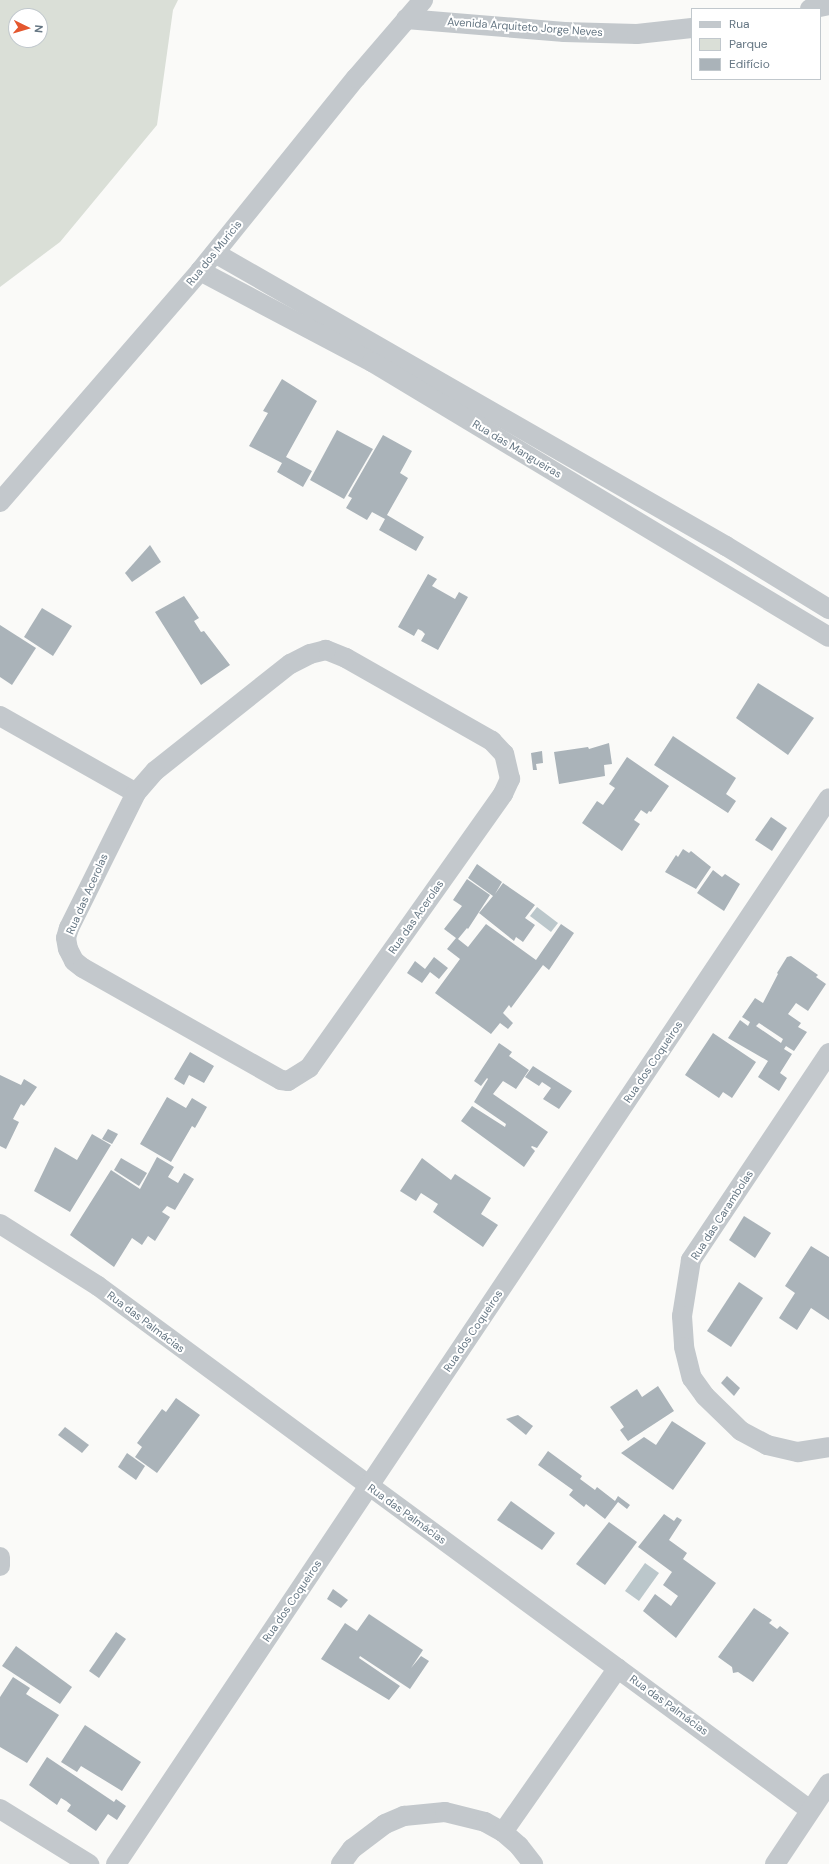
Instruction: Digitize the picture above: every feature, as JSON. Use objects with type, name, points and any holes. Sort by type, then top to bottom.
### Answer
[{"type":"street","name":"Rua dos Muricis","points":[[0,502],[200,271],[423,0]]},
{"type":"street","points":[[815,8],[829,5]]},
{"type":"street","name":"Avenida Arquiteto Jorge Neves","points":[[406,19],[564,32],[637,34],[691,28]]},
{"type":"street","name":"Rua das Mangueiras","points":[[214,253],[726,546],[829,610]]},
{"type":"street","name":"Rua das Mangueiras","points":[[200,271],[372,362],[829,637]]},
{"type":"street","points":[[713,567],[726,546]]},
{"type":"street","name":"Rua das Acerolas","points":[[326,650],[346,658],[492,741],[504,754],[510,779],[502,794],[309,1068],[288,1081],[281,1080],[83,968],[74,961],[68,949],[66,938],[69,928],[136,793],[155,770],[290,664],[310,654],[326,650]]},
{"type":"street","points":[[0,716],[136,793]]},
{"type":"street","name":"Rua dos Coqueiros","points":[[116,1864],[829,798]]},
{"type":"street","name":"Rua das Carambolas","points":[[829,1053],[691,1260],[682,1316],[684,1347],[692,1378],[705,1396],[741,1431],[767,1445],[798,1452],[829,1447]]},
{"type":"street","name":"Rua das Palmácias","points":[[0,1224],[98,1286],[369,1487],[810,1810]]},
{"type":"street","points":[[0,1557],[0,1566]]},
{"type":"street","points":[[503,1832],[618,1668]]},
{"type":"street","points":[[774,1864],[829,1783]]},
{"type":"street","points":[[0,1809],[89,1864]]},
{"type":"street","points":[[341,1864],[368,1835],[385,1824],[404,1816],[425,1812],[459,1814],[485,1822],[503,1832],[518,1846],[533,1864]]},
{"type":"green space","points":[[0,0],[178,0],[173,10],[157,125],[60,242],[0,287]]},
{"type":"shaded area","points":[[537,907],[558,923],[551,932],[530,916]]},
{"type":"shaded area","points":[[645,1563],[659,1573],[639,1601],[625,1591]]},
{"type":"building","points":[[282,379],[317,401],[286,457],[312,471],[303,487],[277,472],[282,463],[249,446],[268,413],[263,411]]},
{"type":"building","points":[[337,430],[373,449],[344,499],[310,480]]},
{"type":"building","points":[[383,435],[412,451],[400,473],[408,478],[387,515],[424,537],[416,551],[379,530],[385,519],[372,512],[367,520],[346,508],[352,498],[348,496]]},
{"type":"building","points":[[150,545],[161,562],[132,582],[125,573]]},
{"type":"building","points":[[428,574],[437,579],[432,586],[455,599],[459,592],[468,597],[438,650],[421,641],[425,634],[422,631],[418,629],[414,636],[398,627]]},
{"type":"building","points":[[184,596],[199,618],[194,621],[201,632],[204,631],[230,665],[201,685],[155,612]]},
{"type":"building","points":[[42,608],[72,626],[53,656],[24,637]]},
{"type":"building","points":[[0,625],[36,648],[12,685],[0,677]]},
{"type":"building","points":[[758,683],[814,718],[788,755],[736,718]]},
{"type":"building","points":[[673,736],[736,778],[726,794],[736,801],[728,813],[654,765]]},
{"type":"building","points":[[609,743],[612,764],[604,765],[605,776],[559,784],[554,752],[588,747],[589,749]]},
{"type":"building","points":[[542,751],[543,763],[536,764],[537,770],[533,770],[531,753]]},
{"type":"building","points":[[627,757],[669,786],[651,812],[649,811],[647,814],[641,810],[634,820],[640,824],[622,851],[582,823],[597,801],[603,805],[615,788],[609,784]]},
{"type":"building","points":[[771,817],[787,828],[772,851],[755,840]]},
{"type":"building","points":[[683,849],[689,853],[691,851],[711,867],[696,889],[665,872],[676,855],[678,857]]},
{"type":"building","points":[[477,864],[502,882],[495,894],[503,883],[535,905],[525,918],[535,925],[523,942],[516,937],[514,941],[479,913],[493,896],[468,878]]},
{"type":"building","points":[[713,870],[722,877],[725,874],[740,884],[724,911],[697,893]]},
{"type":"building","points":[[467,879],[490,895],[468,929],[467,928],[458,939],[468,947],[486,924],[536,960],[561,924],[574,933],[549,970],[543,965],[511,1008],[509,1005],[503,1013],[513,1023],[508,1029],[500,1023],[491,1034],[435,993],[460,959],[447,949],[456,938],[444,929],[462,906],[453,900]]},
{"type":"building","points":[[791,956],[818,975],[816,977],[826,984],[808,1011],[796,1003],[788,1014],[801,1023],[798,1027],[807,1032],[794,1051],[786,1046],[784,1049],[792,1054],[780,1073],[787,1078],[779,1091],[758,1077],[768,1061],[728,1038],[740,1020],[748,1026],[750,1022],[742,1017],[755,998],[763,1003],[778,974],[777,973],[787,957]],"holes":[[[759,1023],[783,1039],[781,1043],[756,1026]]]},
{"type":"building","points":[[434,957],[448,968],[439,979],[430,972],[422,983],[407,973],[415,961],[425,969]]},
{"type":"building","points":[[713,1033],[756,1062],[732,1098],[723,1092],[719,1098],[685,1075]]},
{"type":"building","points":[[499,1043],[512,1052],[509,1056],[529,1070],[516,1089],[503,1081],[493,1094],[548,1132],[537,1148],[531,1147],[535,1151],[524,1167],[461,1121],[472,1106],[505,1127],[506,1124],[474,1102],[488,1079],[487,1078],[481,1086],[474,1081]]},
{"type":"building","points":[[190,1052],[214,1066],[204,1083],[189,1075],[184,1085],[174,1079]]},
{"type":"building","points":[[533,1066],[572,1091],[559,1109],[543,1099],[551,1088],[542,1082],[539,1086],[525,1077]]},
{"type":"building","points":[[0,1075],[21,1085],[24,1079],[37,1087],[24,1106],[21,1104],[13,1119],[19,1122],[6,1149],[0,1146]]},
{"type":"building","points":[[167,1097],[186,1108],[192,1098],[207,1107],[195,1128],[192,1126],[171,1162],[140,1144]]},
{"type":"building","points":[[108,1129],[118,1134],[112,1144],[102,1139]]},
{"type":"building","points":[[92,1134],[111,1145],[70,1212],[34,1191],[55,1147],[77,1160]]},
{"type":"building","points":[[157,1157],[174,1167],[168,1177],[178,1183],[184,1173],[194,1179],[175,1210],[167,1206],[162,1212],[170,1217],[155,1241],[148,1236],[142,1245],[132,1238],[114,1267],[70,1235],[111,1170],[140,1189]]},
{"type":"building","points":[[121,1158],[147,1173],[139,1186],[114,1170]]},
{"type":"building","points":[[422,1158],[451,1180],[455,1174],[491,1198],[481,1214],[498,1225],[483,1247],[433,1212],[438,1204],[421,1193],[416,1201],[400,1191]]},
{"type":"building","points":[[744,1216],[771,1233],[755,1258],[729,1240]]},
{"type":"building","points":[[811,1246],[829,1257],[829,1320],[811,1308],[797,1330],[779,1318],[795,1293],[785,1286]]},
{"type":"building","points":[[739,1282],[763,1298],[731,1347],[707,1331]]},
{"type":"building","points":[[727,1376],[740,1388],[734,1396],[721,1383]]},
{"type":"building","points":[[658,1386],[674,1411],[628,1441],[620,1430],[624,1427],[610,1407],[637,1389],[642,1397]]},
{"type":"building","points":[[176,1398],[200,1415],[157,1473],[135,1457],[142,1447],[137,1443],[162,1409],[166,1412]]},
{"type":"building","points":[[518,1415],[533,1426],[526,1435],[506,1419]]},
{"type":"building","points":[[672,1421],[706,1443],[673,1490],[621,1453],[644,1437],[656,1445]]},
{"type":"building","points":[[65,1427],[89,1445],[82,1453],[58,1435]]},
{"type":"building","points":[[548,1451],[582,1476],[580,1479],[595,1490],[597,1487],[615,1501],[618,1496],[630,1505],[627,1509],[618,1502],[605,1519],[586,1504],[584,1507],[569,1495],[573,1490],[538,1465]]},
{"type":"building","points":[[127,1453],[145,1466],[136,1480],[118,1467]]},
{"type":"building","points":[[511,1501],[555,1533],[542,1550],[497,1520]]},
{"type":"building","points":[[664,1514],[674,1521],[677,1517],[682,1520],[669,1540],[687,1553],[683,1559],[716,1583],[676,1638],[643,1611],[655,1594],[671,1606],[678,1596],[663,1585],[672,1572],[638,1547]]},
{"type":"building","points":[[609,1522],[637,1542],[605,1585],[576,1564]]},
{"type":"building","points":[[333,1589],[348,1600],[341,1608],[327,1599]]},
{"type":"building","points":[[754,1608],[772,1620],[769,1623],[777,1629],[780,1626],[789,1633],[753,1682],[738,1672],[733,1673],[732,1667],[718,1657]]},
{"type":"building","points":[[369,1614],[423,1650],[411,1668],[421,1656],[429,1661],[410,1689],[360,1656],[359,1658],[400,1686],[389,1700],[321,1659],[345,1623],[357,1631]]},
{"type":"building","points":[[116,1632],[126,1639],[99,1678],[89,1671]]},
{"type":"building","points":[[16,1646],[72,1687],[60,1704],[2,1666]]},
{"type":"building","points":[[13,1677],[30,1688],[26,1694],[59,1715],[27,1763],[0,1747],[0,1697]]},
{"type":"building","points":[[85,1725],[141,1762],[122,1791],[81,1766],[77,1772],[61,1762]]},
{"type":"building","points":[[47,1757],[114,1802],[116,1799],[126,1806],[117,1820],[108,1814],[96,1831],[67,1811],[71,1805],[66,1801],[61,1798],[57,1805],[29,1785]]}]
